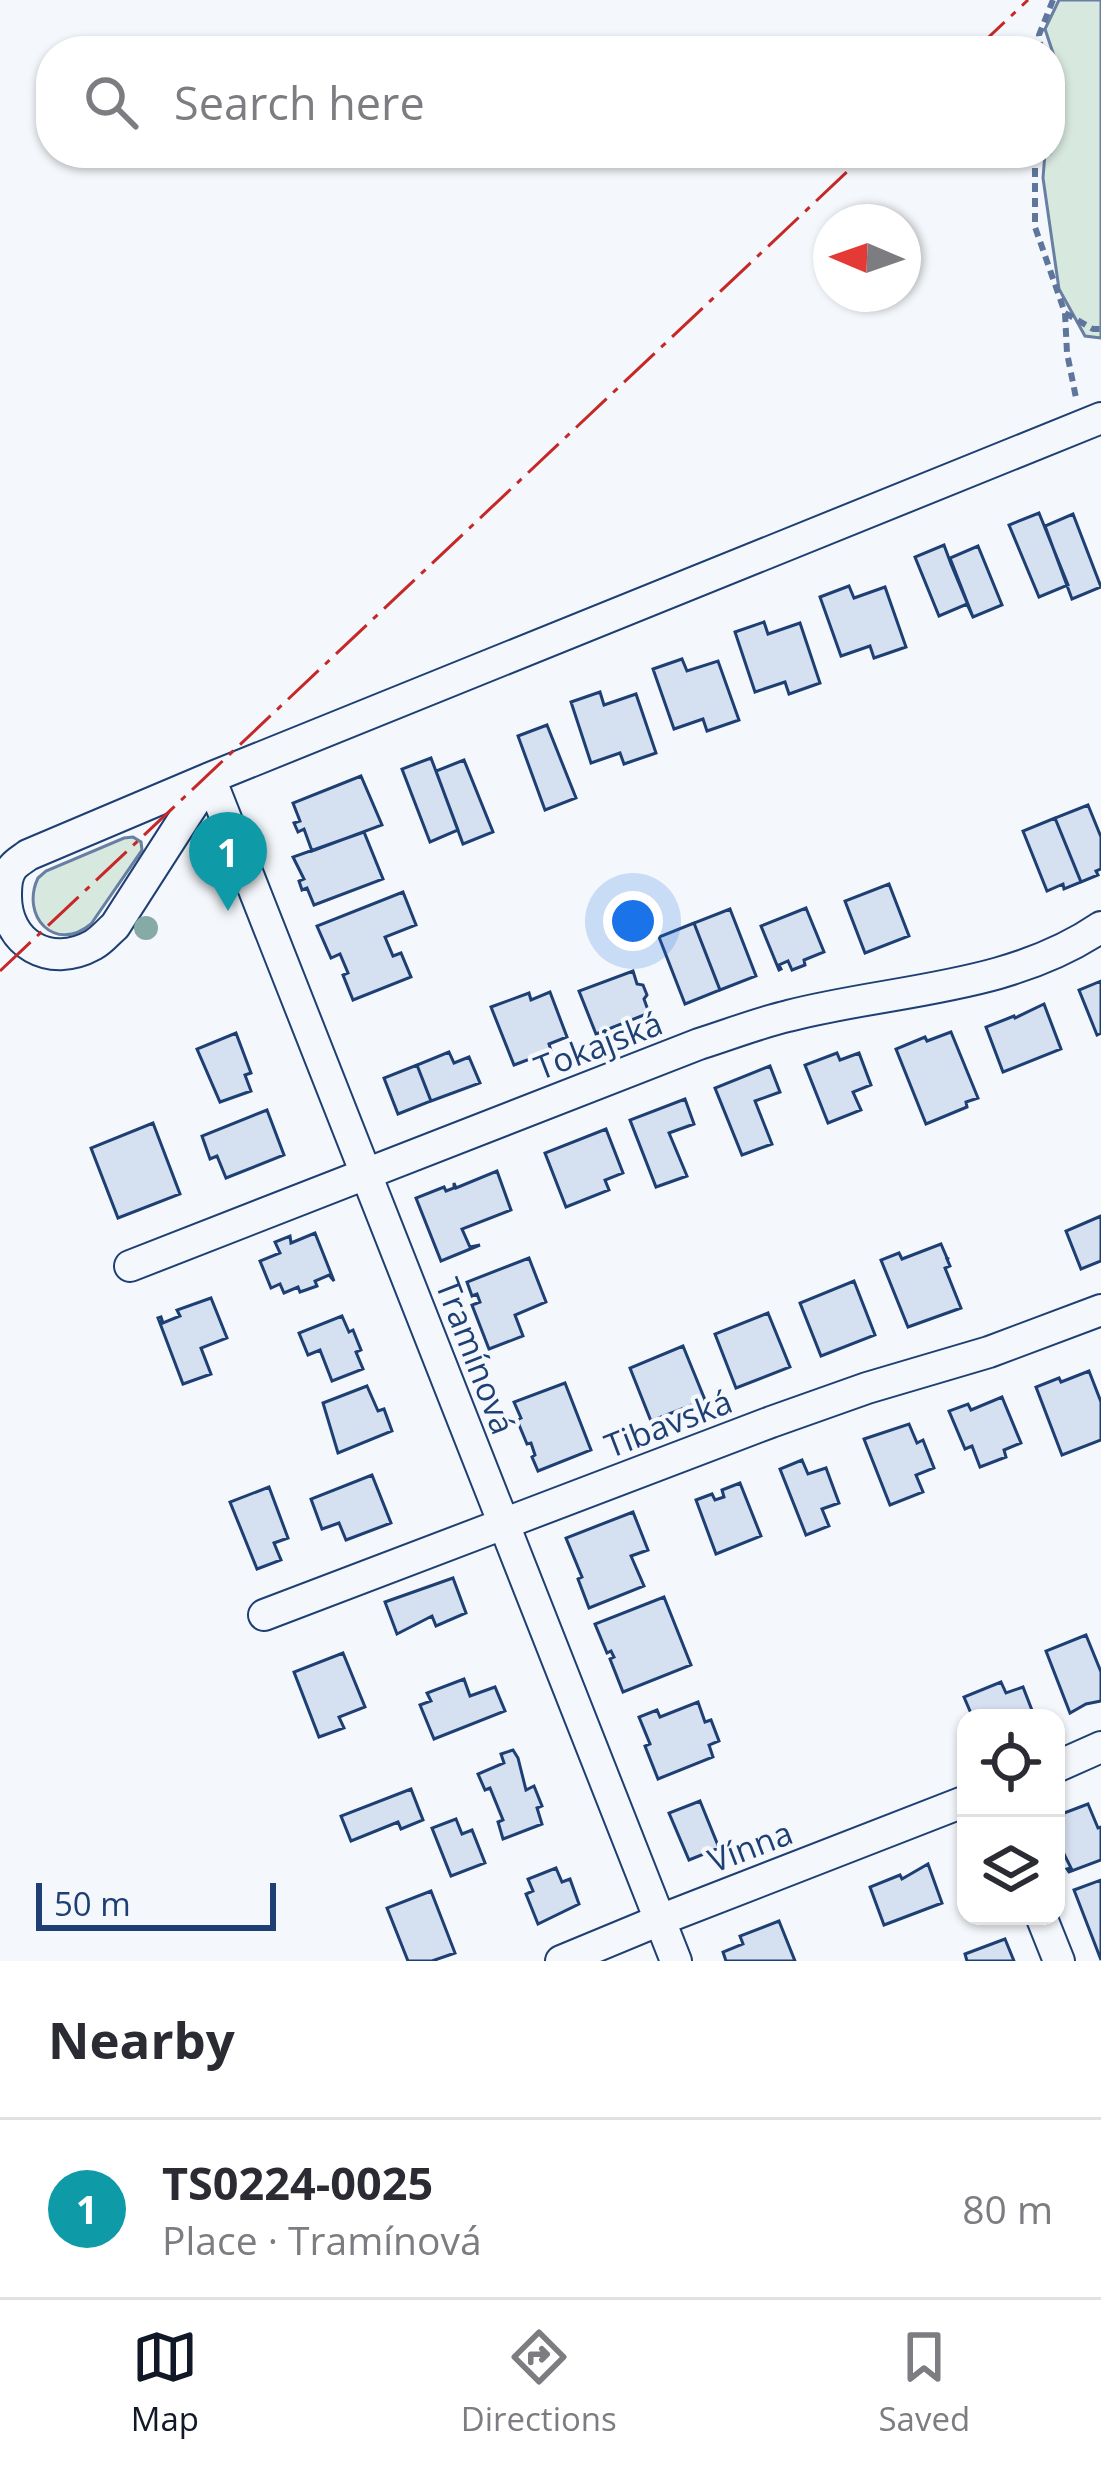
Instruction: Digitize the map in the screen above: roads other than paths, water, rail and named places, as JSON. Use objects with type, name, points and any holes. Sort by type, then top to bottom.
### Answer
[{"type":"street","points":[[210,778],[115,926],[91,947],[59,954],[41,951],[13,931],[7,914],[7,880],[11,868],[28,855],[210,778],[1091,422]]},
{"type":"street","name":"Tramínová","points":[[210,778],[676,1961]]},
{"type":"street","name":"Tokajská","points":[[130,1266],[699,1044],[788,1016],[1001,974],[1082,940],[1101,927]]},
{"type":"street","name":"Tibavská","points":[[264,1615],[771,1422],[989,1352],[1101,1310]]},
{"type":"street","points":[[1065,1763],[1101,1748]]},
{"type":"street","name":"Vínna","points":[[561,1961],[957,1805]]},
{"type":"street","points":[[1045,1925],[1059,1961]]},
{"type":"place","name":"TS0224-0025","points":[[228,911]]}]
